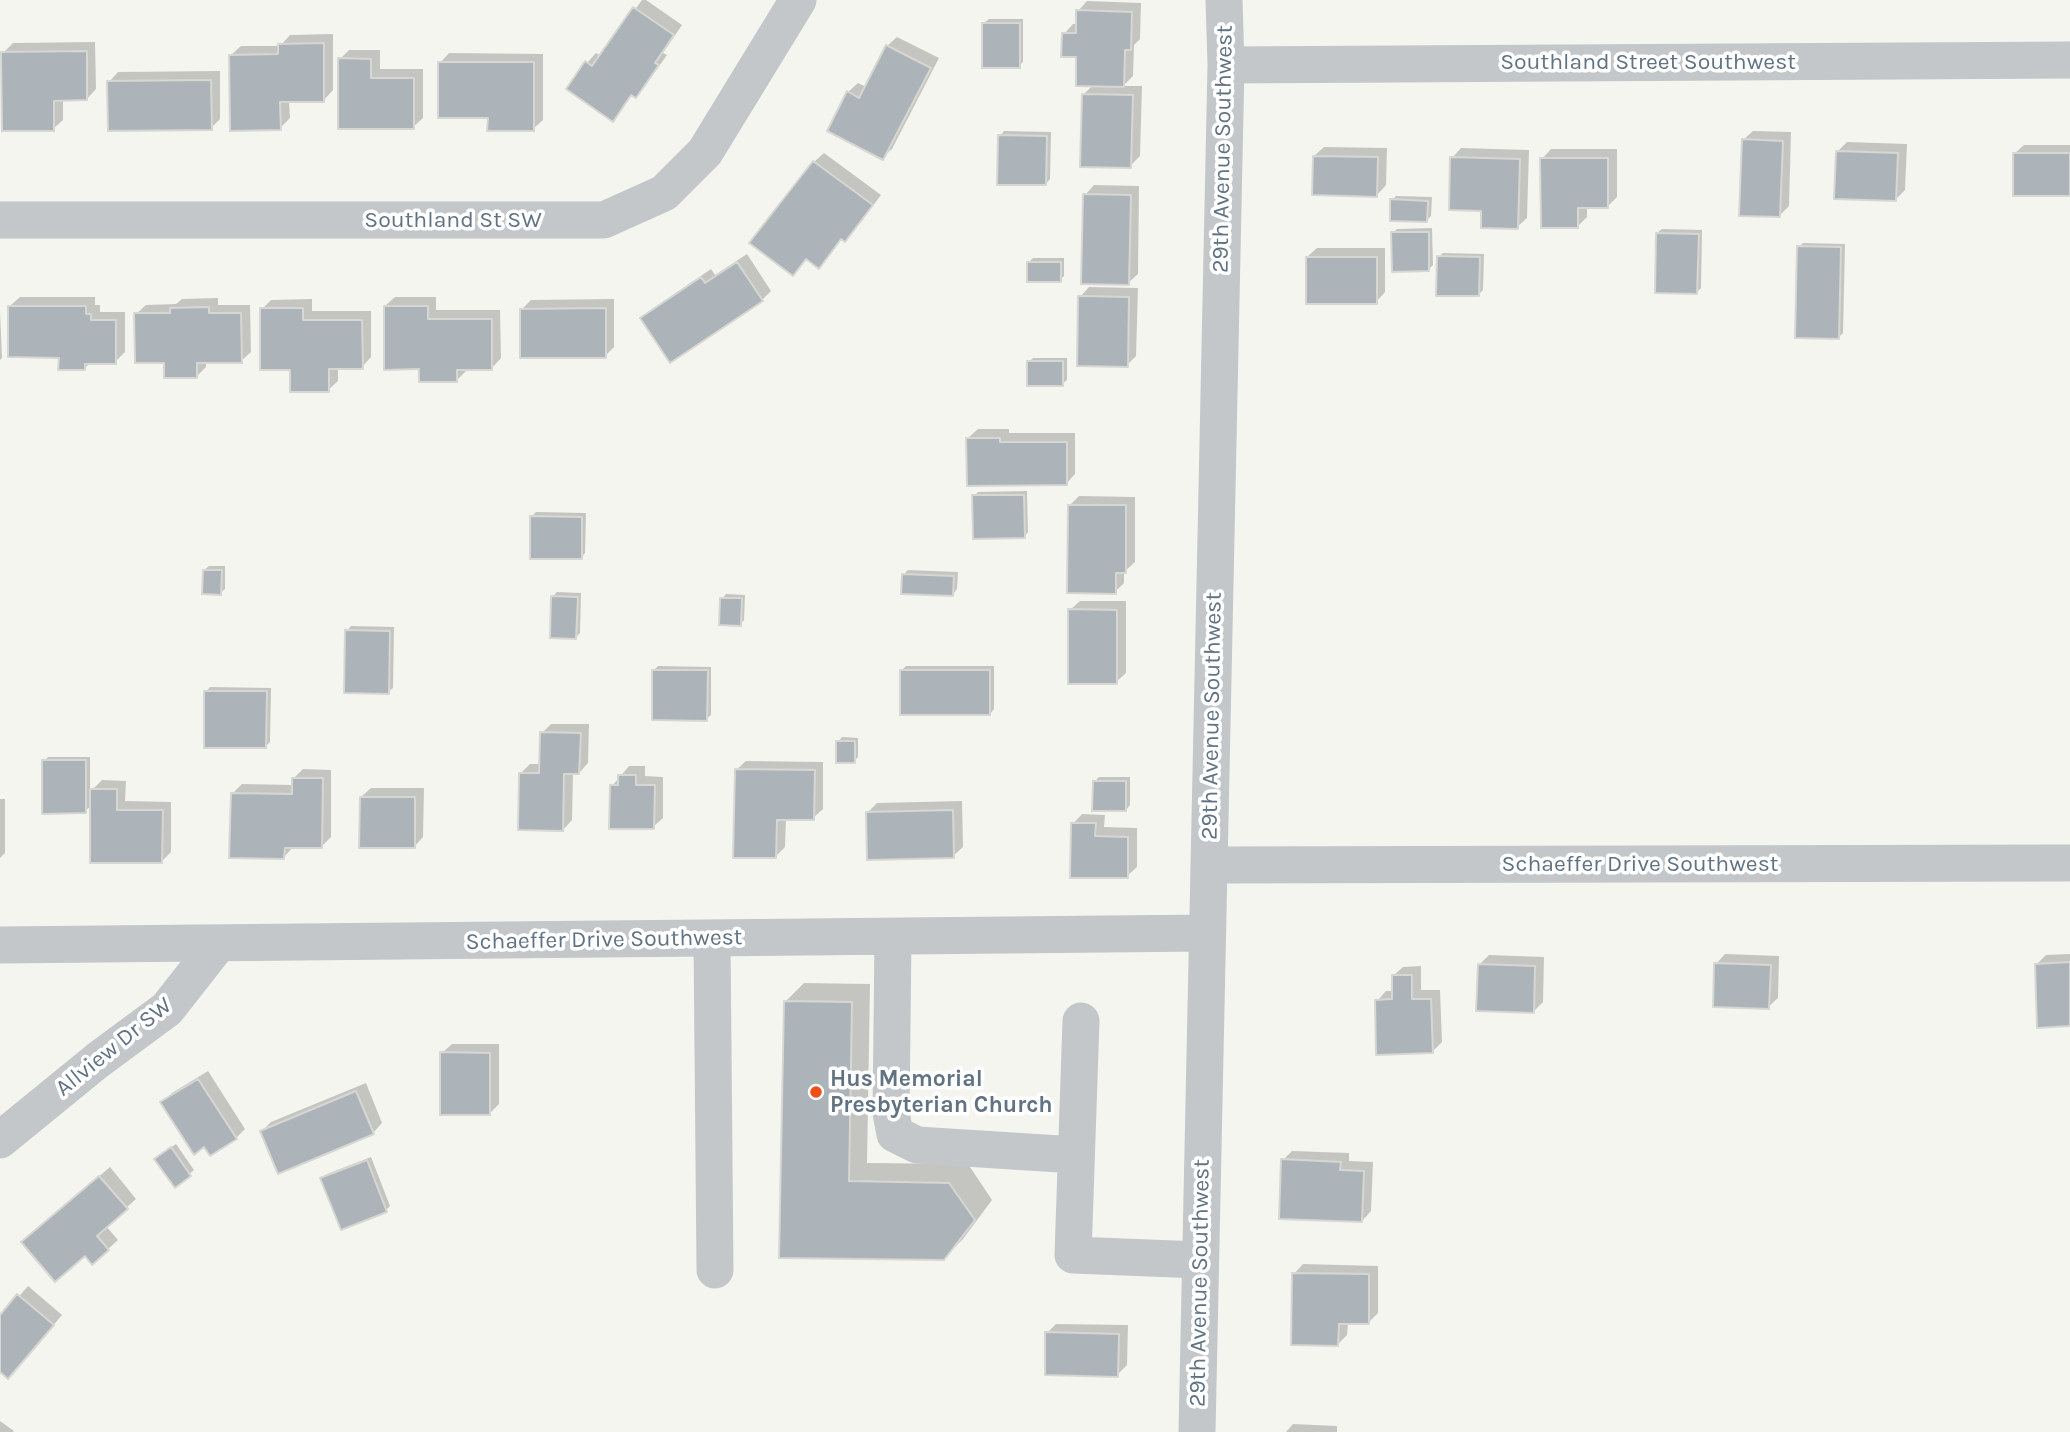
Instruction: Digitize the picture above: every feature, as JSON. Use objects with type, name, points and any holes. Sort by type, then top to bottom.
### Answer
[{"type":"street","name":"Southland St SW","points":[[0,220],[604,220],[664,193],[705,152],[798,0]]},
{"type":"street","name":"29th Avenue Southwest","points":[[1197,1432],[1226,65],[1224,0]]},
{"type":"street","name":"Southland Street Southwest","points":[[1226,65],[2070,60]]},
{"type":"street","name":"Schaeffer Drive Southwest","points":[[1209,865],[2070,863]]},
{"type":"street","name":"Schaeffer Drive Southwest","points":[[0,945],[1207,933]]},
{"type":"street","points":[[893,937],[891,1113],[895,1134],[917,1145],[1076,1155]]},
{"type":"street","points":[[712,939],[715,1270]]},
{"type":"street","name":"Allview Dr SW","points":[[0,1140],[98,1060],[167,1009],[218,944]]},
{"type":"street","points":[[1081,1021],[1073,1255],[1200,1260]]},
{"type":"building","points":[[633,7],[674,35],[655,63],[659,65],[636,98],[631,95],[613,122],[566,89],[585,61],[592,66]]},
{"type":"building","points":[[1076,10],[1132,12],[1131,50],[1125,50],[1124,87],[1076,86],[1076,57],[1061,57],[1062,33],[1076,33]]},
{"type":"building","points":[[982,23],[1020,23],[1020,68],[982,68]]},
{"type":"building","points":[[324,43],[324,102],[280,102],[281,130],[230,131],[229,55],[278,54],[278,44]]},
{"type":"building","points":[[886,45],[931,68],[883,160],[827,131],[847,91],[859,98]]},
{"type":"building","points":[[87,51],[87,100],[54,101],[54,131],[2,131],[1,52]]},
{"type":"building","points":[[338,58],[371,59],[371,78],[414,78],[414,129],[338,129]]},
{"type":"building","points":[[438,62],[534,62],[534,131],[487,131],[488,118],[438,118]]},
{"type":"building","points":[[211,80],[212,130],[108,131],[107,81]]},
{"type":"building","points":[[1082,94],[1133,95],[1131,168],[1080,167]]},
{"type":"building","points":[[998,135],[1047,136],[1046,185],[997,185]]},
{"type":"building","points":[[1742,139],[1783,141],[1780,217],[1739,216]]},
{"type":"building","points":[[1836,151],[1898,153],[1896,201],[1834,199]]},
{"type":"building","points":[[2013,153],[2070,153],[2070,196],[2013,196]]},
{"type":"building","points":[[1313,156],[1378,157],[1377,197],[1312,195]]},
{"type":"building","points":[[1450,157],[1520,159],[1518,229],[1481,228],[1481,211],[1449,210]]},
{"type":"building","points":[[1540,158],[1608,158],[1608,208],[1578,208],[1578,228],[1541,228]]},
{"type":"building","points":[[813,161],[873,205],[845,242],[841,239],[819,269],[806,259],[793,276],[749,243]]},
{"type":"building","points":[[1083,194],[1131,195],[1129,285],[1081,284]]},
{"type":"building","points":[[1390,199],[1428,201],[1427,222],[1390,221]]},
{"type":"building","points":[[1391,232],[1429,232],[1429,271],[1392,272]]},
{"type":"building","points":[[1656,233],[1699,234],[1697,294],[1655,293]]},
{"type":"building","points":[[1797,246],[1841,247],[1839,339],[1795,338]]},
{"type":"building","points":[[1437,256],[1480,257],[1479,296],[1436,296]]},
{"type":"building","points":[[1306,257],[1377,257],[1377,304],[1306,304]]},
{"type":"building","points":[[737,262],[763,301],[670,363],[640,318],[701,277],[705,283]]},
{"type":"building","points":[[1027,262],[1061,262],[1061,282],[1027,282]]},
{"type":"building","points":[[1078,296],[1129,297],[1128,367],[1077,366]]},
{"type":"building","points":[[8,306],[86,306],[86,314],[91,314],[91,320],[116,320],[116,364],[85,364],[85,370],[58,370],[59,358],[8,357]]},
{"type":"building","points":[[384,306],[428,306],[428,319],[492,319],[492,370],[457,370],[457,382],[419,382],[419,369],[384,370]]},
{"type":"building","points":[[209,307],[209,313],[241,313],[242,363],[197,363],[197,378],[164,378],[164,363],[135,363],[134,313],[170,313],[170,308]]},
{"type":"building","points":[[260,308],[303,308],[303,320],[362,320],[363,369],[329,369],[329,392],[290,392],[290,370],[260,370]]},
{"type":"building","points":[[606,308],[606,358],[520,358],[520,309]]},
{"type":"building","points":[[1027,361],[1063,361],[1063,386],[1027,386]]},
{"type":"building","points":[[966,438],[1000,438],[1000,442],[1067,442],[1067,485],[967,486]]},
{"type":"building","points":[[972,495],[1024,495],[1025,538],[973,539]]},
{"type":"building","points":[[1068,505],[1126,505],[1126,573],[1116,573],[1116,594],[1067,593]]},
{"type":"building","points":[[530,516],[582,517],[582,559],[530,559]]},
{"type":"building","points":[[203,570],[222,570],[221,595],[202,594]]},
{"type":"building","points":[[902,574],[954,576],[953,596],[901,594]]},
{"type":"building","points":[[551,596],[578,597],[576,639],[550,638]]},
{"type":"building","points":[[720,598],[742,598],[741,626],[719,625]]},
{"type":"building","points":[[1068,609],[1117,610],[1117,684],[1068,684]]},
{"type":"building","points":[[345,630],[390,631],[389,694],[344,693]]},
{"type":"building","points":[[652,670],[708,670],[707,721],[652,720]]},
{"type":"building","points":[[900,670],[990,670],[990,715],[900,715]]},
{"type":"building","points":[[204,691],[267,691],[266,748],[204,748]]},
{"type":"building","points":[[540,732],[581,733],[579,774],[564,774],[563,831],[518,830],[519,773],[539,773]]},
{"type":"building","points":[[836,741],[855,741],[855,763],[836,763]]},
{"type":"building","points":[[42,760],[86,760],[86,813],[42,814]]},
{"type":"building","points":[[735,769],[815,770],[814,820],[777,820],[776,858],[733,858]]},
{"type":"building","points":[[618,775],[636,775],[636,785],[655,785],[654,829],[609,829],[610,785],[618,785]]},
{"type":"building","points":[[292,778],[323,778],[322,848],[285,848],[284,859],[229,858],[231,793],[292,794]]},
{"type":"building","points":[[1093,781],[1126,781],[1126,811],[1092,811]]},
{"type":"building","points":[[90,789],[117,789],[117,810],[163,810],[162,863],[90,863]]},
{"type":"building","points":[[360,797],[415,797],[415,848],[359,848]]},
{"type":"building","points":[[953,810],[954,858],[867,860],[866,812]]},
{"type":"building","points":[[1071,823],[1096,823],[1095,836],[1128,837],[1128,878],[1070,878]]},
{"type":"building","points":[[2070,962],[2070,1026],[2037,1028],[2035,964]]},
{"type":"building","points":[[1714,963],[1771,965],[1769,1009],[1713,1007]]},
{"type":"building","points":[[1478,964],[1535,966],[1534,1013],[1476,1011]]},
{"type":"building","points":[[1392,975],[1412,975],[1412,999],[1431,999],[1433,1053],[1376,1055],[1375,1000],[1392,999]]},
{"type":"building","name":"Hus Memorial Presbyterian Church","points":[[784,1001],[852,1002],[849,1181],[949,1183],[975,1220],[944,1260],[779,1258]]},
{"type":"building","points":[[440,1052],[490,1053],[490,1115],[440,1115]]},
{"type":"building","points":[[198,1079],[237,1139],[210,1156],[204,1147],[194,1155],[160,1102]]},
{"type":"building","points":[[356,1091],[374,1134],[278,1174],[260,1131]]},
{"type":"building","points":[[171,1147],[191,1176],[175,1188],[154,1159]]},
{"type":"building","points":[[1281,1159],[1341,1162],[1340,1170],[1364,1171],[1362,1222],[1279,1219]]},
{"type":"building","points":[[367,1160],[387,1212],[341,1230],[320,1178]]},
{"type":"building","points":[[99,1176],[128,1209],[97,1236],[109,1250],[92,1265],[85,1256],[55,1282],[21,1242]]},
{"type":"building","points":[[1292,1273],[1369,1274],[1369,1324],[1339,1324],[1338,1346],[1291,1345]]},
{"type":"building","points":[[17,1294],[54,1325],[8,1379],[0,1372],[0,1315]]},
{"type":"building","points":[[1045,1332],[1119,1334],[1118,1377],[1045,1375]]},
{"type":"place","name":"Hus Memorial Presbyterian Church","points":[[816,1092]]}]
